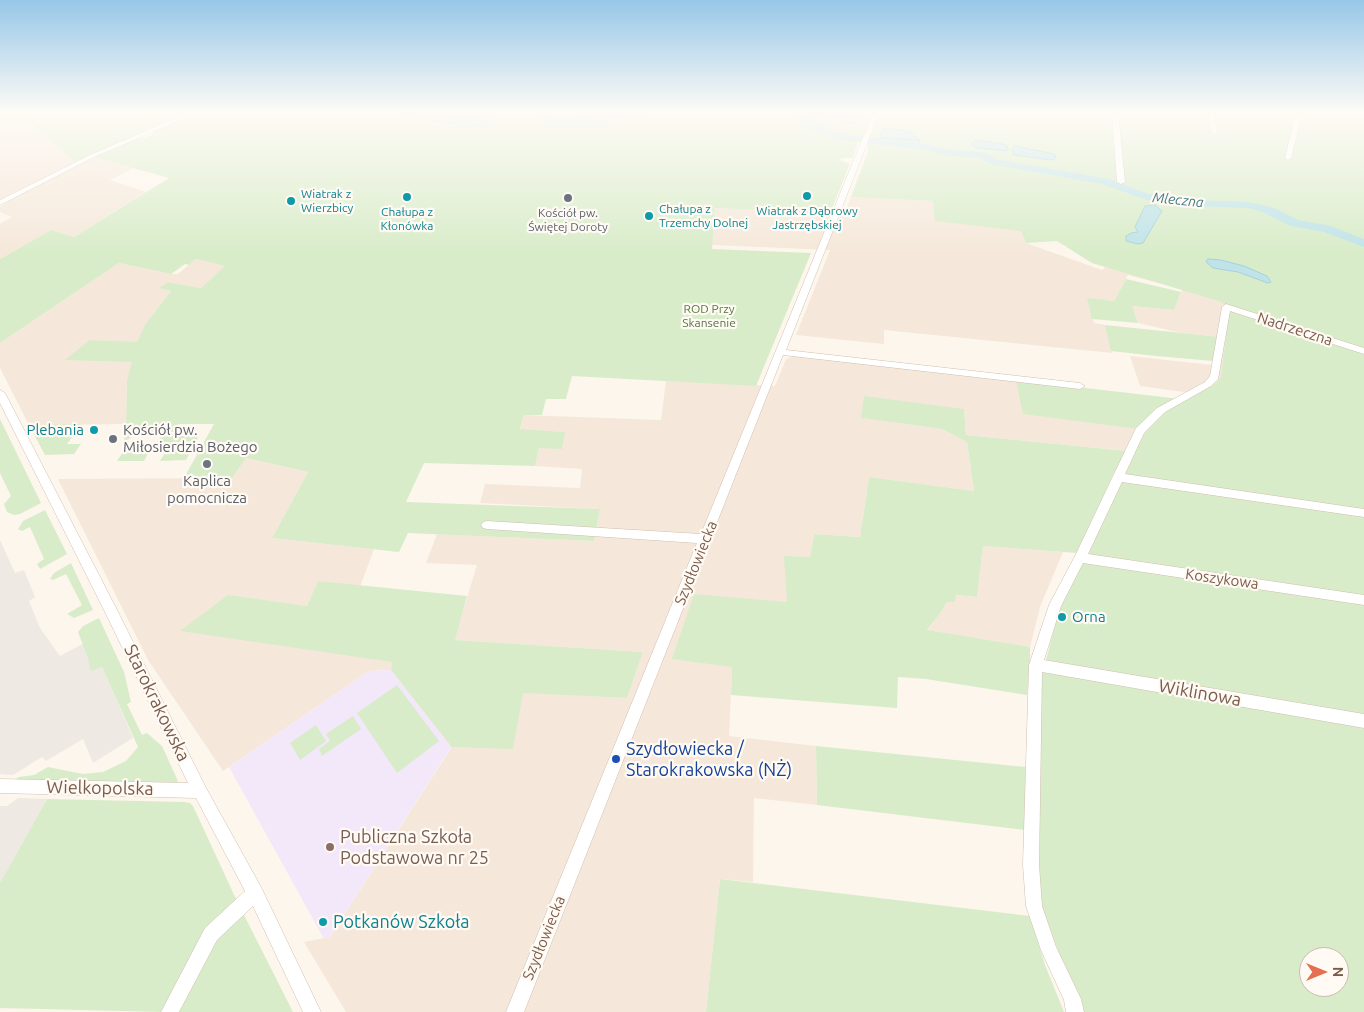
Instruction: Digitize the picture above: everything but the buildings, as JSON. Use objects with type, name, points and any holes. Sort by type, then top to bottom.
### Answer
[{"type":"street","points":[[0,204],[85,160]]},
{"type":"street","name":"Szydłowiecka","points":[[515,1012],[857,160]]},
{"type":"street","points":[[1119,160],[1121,182]]},
{"type":"street","name":"Nadrzeczna","points":[[1118,477],[1140,431],[1161,410],[1208,384],[1216,377],[1226,307],[1364,351]]},
{"type":"street","points":[[780,352],[1080,386]]},
{"type":"street","name":"Starokrakowska","points":[[0,394],[110,608],[312,1012]]},
{"type":"street","points":[[1075,1012],[1072,999],[1049,950],[1034,906],[1031,865],[1036,665],[1055,605],[1080,558],[1118,477],[1364,513]]},
{"type":"street","points":[[487,525],[706,539]]},
{"type":"street","name":"Koszykowa","points":[[1080,558],[1364,600]]},
{"type":"street","name":"Wiklinowa","points":[[1036,665],[1364,721]]},
{"type":"street","name":"Wielkopolska","points":[[0,786],[200,791]]},
{"type":"street","points":[[170,1012],[211,934],[254,894]]},
{"type":"shaded area","points":[[0,160],[73,160],[78,165],[88,160],[106,160],[134,168],[110,180],[146,192],[74,237],[51,230],[0,259],[0,224],[12,217],[0,212],[0,207],[8,202],[0,200]]},
{"type":"shaded area","points":[[851,197],[934,201],[1021,231],[1026,243],[1102,270],[1105,267],[1225,272],[1228,309],[1224,354],[1302,378],[1146,430],[1198,394],[1140,386],[1130,356],[1212,365],[1219,337],[1181,333],[1138,323],[1131,306],[1174,310],[1182,289],[1128,275],[1114,301],[1088,299],[1094,323],[1105,325],[1112,353],[884,330],[884,344],[796,335],[830,250],[712,245],[715,208],[845,213]]},
{"type":"shaded area","points":[[196,259],[226,266],[201,288],[168,282],[160,288],[171,291],[146,323],[127,380],[126,424],[29,425],[0,368],[0,343],[119,263],[178,274]]},
{"type":"shaded area","points":[[794,356],[1016,380],[1121,426],[1146,430],[1136,453],[966,435],[964,409],[862,418],[942,429],[967,442],[974,491],[869,477],[860,537],[814,534],[810,557],[787,602],[732,667],[729,736],[816,746],[817,805],[754,798],[753,882],[720,879],[706,1012],[346,1012],[304,942],[330,937],[451,748],[403,686],[627,698],[643,652],[454,640],[477,565],[426,563],[437,534],[594,541],[600,509],[480,503],[485,484],[580,488],[582,469],[535,466],[539,448],[565,432],[520,430],[524,415],[661,420],[666,381],[775,386],[786,359]]},
{"type":"shaded area","points":[[246,458],[308,472],[272,538],[374,549],[360,587],[318,581],[307,606],[228,596],[392,662],[391,670],[369,671],[223,771],[148,660],[58,479],[220,478],[226,487]]},
{"type":"shaded area","points":[[0,540],[15,573],[24,570],[35,597],[29,601],[40,628],[60,656],[90,640],[133,738],[93,763],[83,739],[46,761],[42,757],[13,775],[0,774]]},
{"type":"shaded area","points":[[983,546],[1063,552],[1040,607],[1030,647],[927,631],[947,602],[955,595],[977,597]]},
{"type":"shaded area","name":"Publiczna Szkoła Podstawowa nr 25","points":[[391,670],[451,747],[330,937],[324,939],[229,767],[369,671]]},
{"type":"shaded area","points":[[18,798],[47,799],[0,883],[0,806],[7,806]]},
{"type":"green space","name":"ROD Przy Skansenie","points":[[106,160],[841,160],[850,164],[826,223],[822,219],[824,213],[715,208],[712,249],[811,253],[756,386],[572,376],[566,399],[546,399],[542,415],[524,415],[520,429],[565,432],[562,449],[539,448],[535,466],[424,463],[406,502],[600,509],[594,541],[408,533],[399,552],[272,538],[308,472],[246,458],[226,487],[219,478],[184,478],[214,424],[179,424],[174,432],[138,432],[126,441],[123,441],[133,424],[126,424],[127,380],[132,362],[65,360],[90,340],[137,342],[146,323],[171,291],[159,288],[168,282],[201,288],[225,266],[196,259],[189,265],[185,264],[171,274],[119,263],[0,343],[0,259],[51,230],[74,237],[169,178]]},
{"type":"green space","points":[[865,160],[1364,160],[1364,1012],[1081,1012],[1039,900],[1040,683],[1059,610],[1146,430],[1164,412],[1216,383],[1221,377],[1229,309],[1222,302],[1092,263],[1057,241],[1026,243],[1021,231],[935,221],[933,201],[851,197]]},
{"type":"green space","points":[[1126,279],[1181,292],[1174,310],[1132,306],[1138,323],[1092,319],[1087,298],[1114,301]]},
{"type":"green space","points":[[1105,325],[1220,337],[1213,361],[1156,356],[1111,351]]},
{"type":"green space","points":[[1016,380],[1175,399],[1139,429],[1023,414]]},
{"type":"green space","points":[[864,396],[964,409],[966,435],[1127,451],[1114,473],[1077,553],[983,546],[977,597],[956,595],[955,602],[947,602],[927,630],[1030,647],[1027,695],[926,679],[898,677],[897,708],[731,695],[732,667],[672,659],[694,594],[787,602],[784,556],[810,557],[814,534],[860,537],[869,477],[974,491],[967,442],[942,429],[861,418]]},
{"type":"green space","points":[[0,419],[41,503],[20,514],[14,515],[7,512],[4,504],[11,496],[0,473]]},
{"type":"green space","points":[[82,424],[67,444],[81,444],[74,454],[45,455],[29,425]]},
{"type":"green space","points":[[161,436],[196,436],[198,438],[186,460],[160,461],[171,443],[158,442]]},
{"type":"green space","points":[[151,448],[144,461],[117,461],[125,449]]},
{"type":"green space","points":[[45,510],[67,554],[40,569],[37,564],[44,559],[30,527],[22,531],[18,529],[23,521]]},
{"type":"green space","points":[[71,563],[93,610],[74,618],[67,614],[82,605],[66,574],[53,580],[50,579],[54,573]]},
{"type":"green space","points":[[318,581],[467,596],[455,640],[643,652],[627,698],[523,693],[513,749],[452,747],[391,670],[392,662],[180,631],[228,595],[307,606]]},
{"type":"green space","points":[[99,618],[124,672],[131,702],[127,704],[142,735],[147,733],[162,746],[178,781],[173,785],[14,780],[19,777],[34,775],[48,767],[83,774],[103,772],[126,761],[138,747],[102,667],[90,670],[88,658],[78,632],[83,626]]},
{"type":"green space","points":[[397,685],[439,741],[397,773],[357,713]]},
{"type":"green space","points":[[353,716],[361,729],[322,756],[319,749],[330,741],[326,734]]},
{"type":"green space","points":[[316,725],[326,741],[300,760],[290,743]]},
{"type":"green space","points":[[816,746],[1025,767],[1025,830],[817,805]]},
{"type":"green space","points":[[47,799],[184,802],[190,803],[193,806],[236,899],[163,1012],[0,1008],[0,883]]},
{"type":"green space","points":[[720,879],[1030,916],[1045,965],[1064,1012],[706,1012]]},
{"type":"green space","points":[[243,913],[293,1012],[177,1012],[214,939]]},
{"type":"water","points":[[1155,205],[1162,211],[1143,243],[1138,244],[1126,241],[1126,236],[1138,232],[1135,227],[1145,206]]},
{"type":"water","points":[[1208,259],[1244,266],[1267,276],[1271,282],[1268,283],[1238,272],[1213,268],[1206,262]]},
{"type":"waterway","name":"Mleczna","points":[[990,160],[1105,181],[1147,197],[1194,203],[1248,205],[1263,208],[1295,223],[1327,229],[1364,243]]},
{"type":"place","name":"Wiatrak z Dąbrowy Jastrzębskiej","points":[[807,196]]},
{"type":"place","name":"Chałupa z Kłonówka","points":[[407,197]]},
{"type":"place","name":"Kościół pw. Świętej Doroty","points":[[568,198]]},
{"type":"place","name":"Wiatrak z Wierzbicy","points":[[291,201]]},
{"type":"place","name":"Chałupa z Trzemchy Dolnej","points":[[649,216]]},
{"type":"place","name":"Plebania","points":[[94,430]]},
{"type":"place","name":"Kościół pw. Miłosierdzia Bożego","points":[[113,439]]},
{"type":"place","name":"Kaplica pomocnicza","points":[[207,464]]},
{"type":"place","name":"Orna","points":[[1062,617]]},
{"type":"place","name":"Szydłowiecka / Starokrakowska (NŻ)","points":[[616,759]]},
{"type":"place","name":"Publiczna Szkoła Podstawowa nr 25","points":[[330,847]]},
{"type":"place","name":"Potkanów Szkoła","points":[[323,922]]}]
